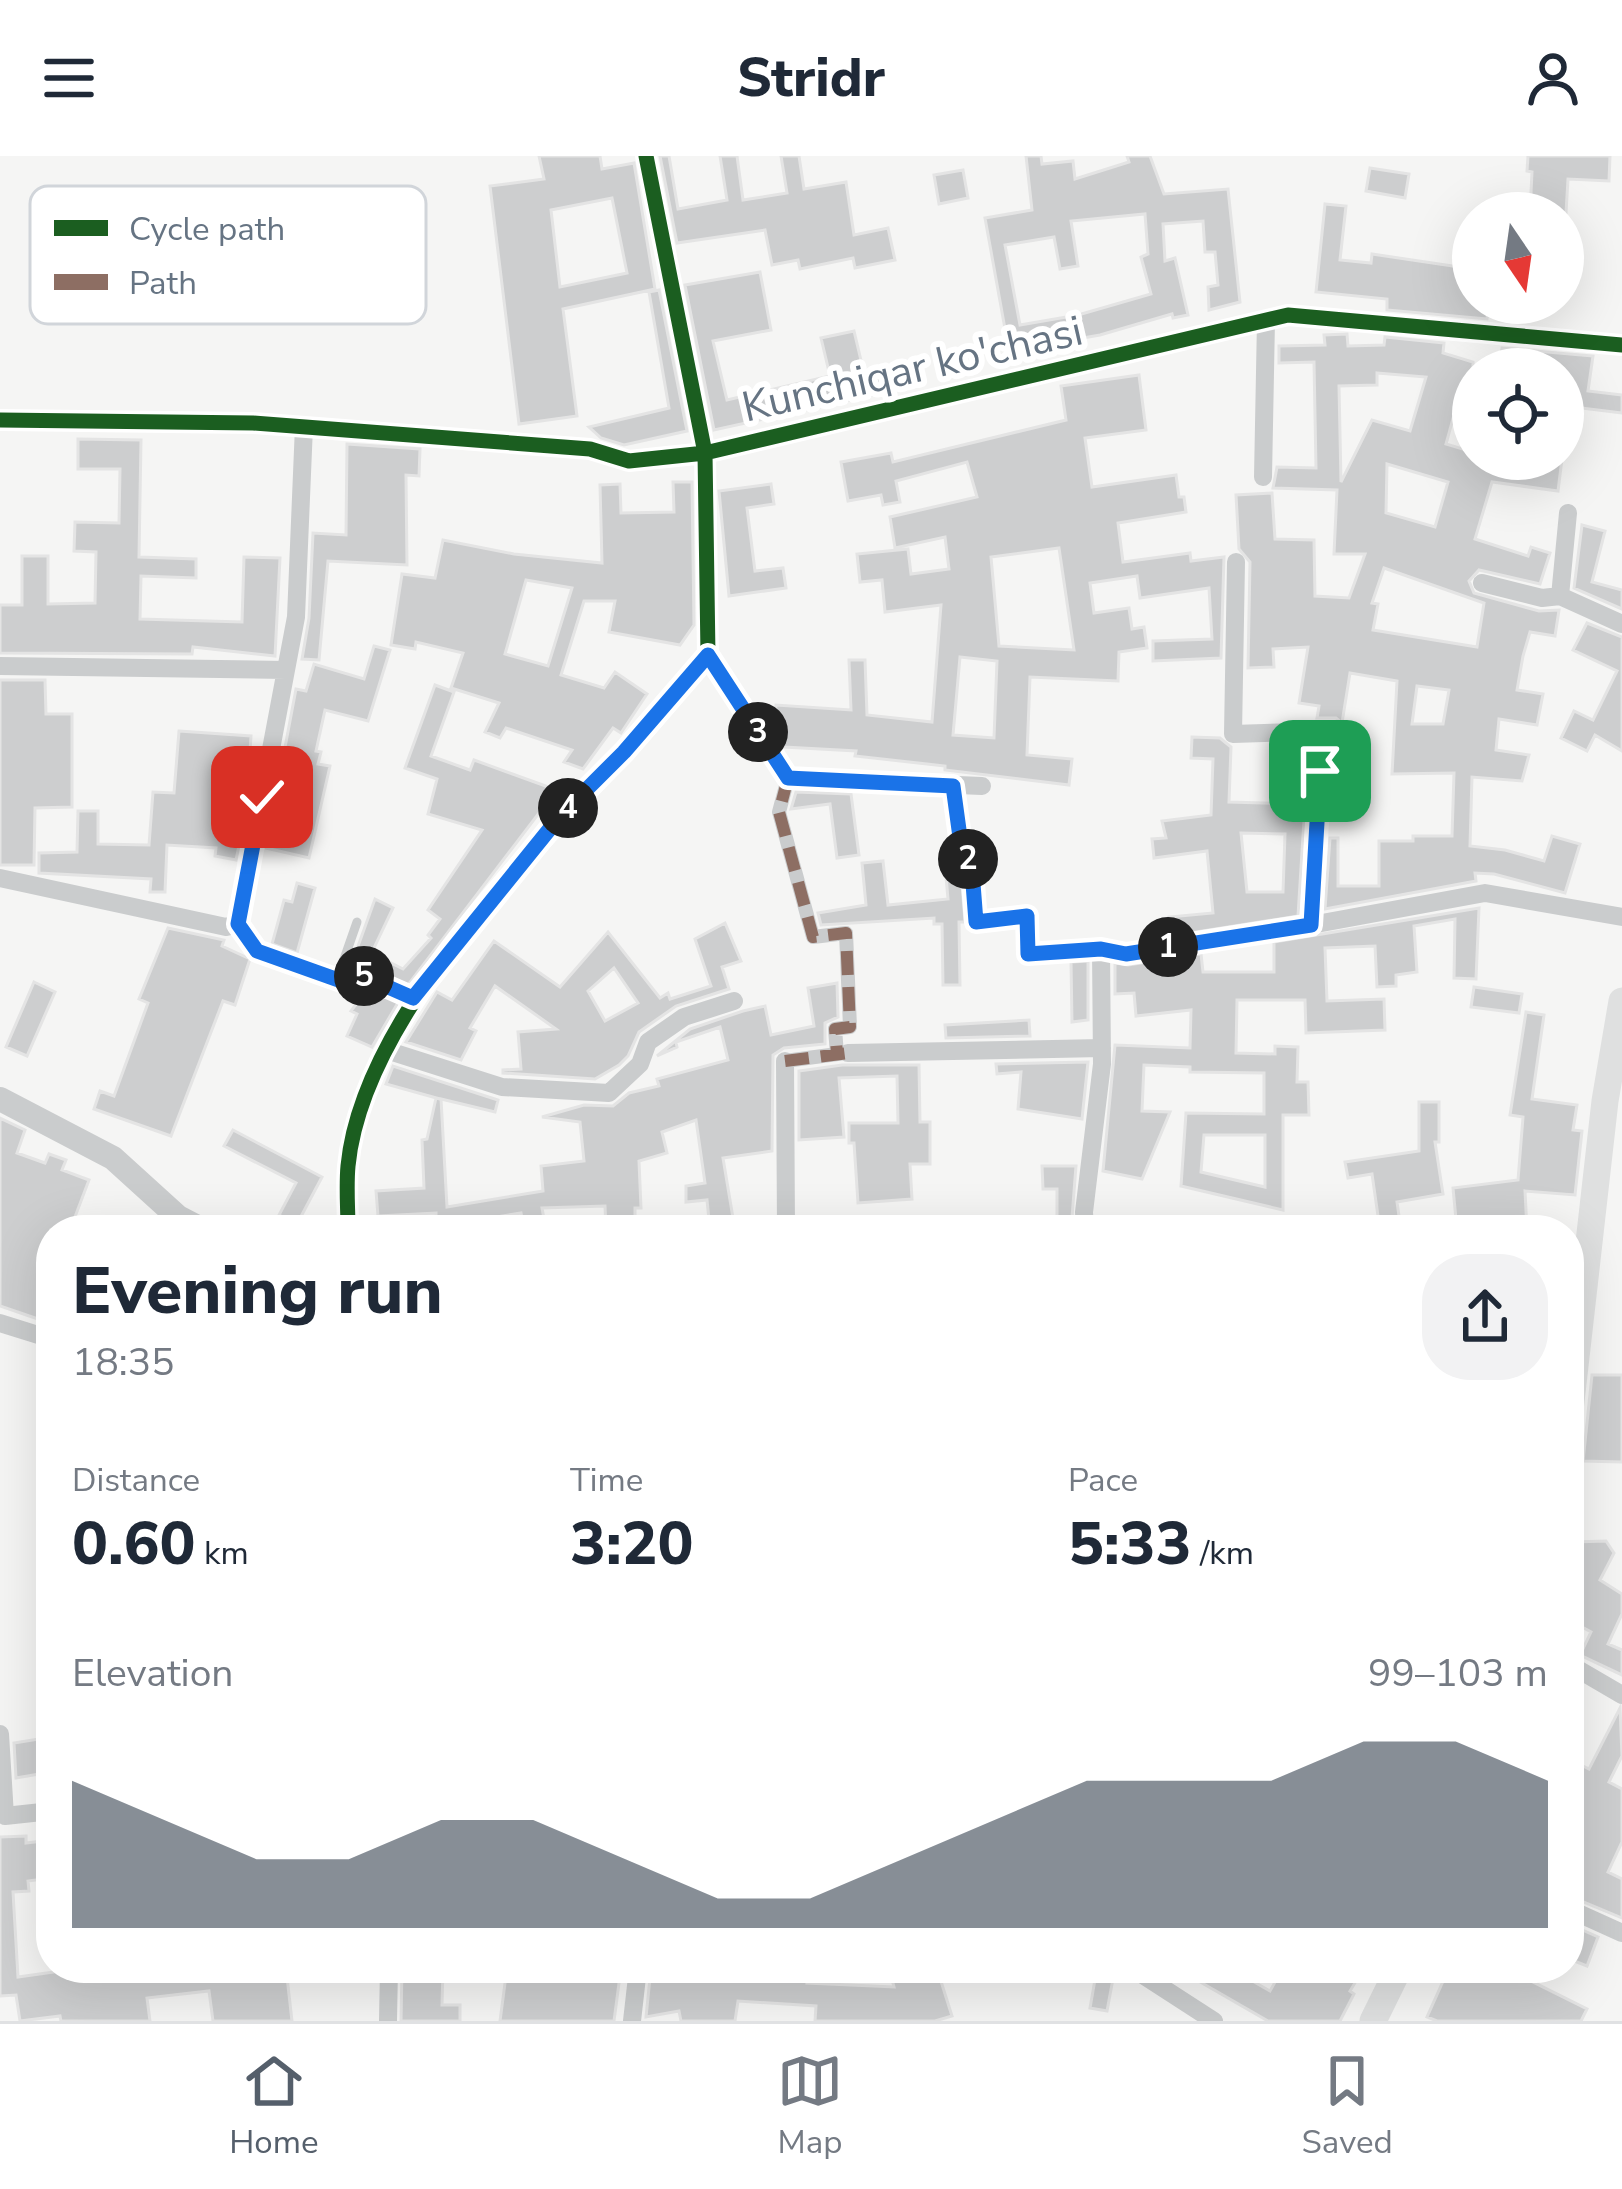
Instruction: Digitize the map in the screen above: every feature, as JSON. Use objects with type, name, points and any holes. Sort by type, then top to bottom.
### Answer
[{"type":"main road","points":[[1584,1258],[1611,1151],[1605,1101],[1622,1001]]},
{"type":"main road","points":[[1373,2021],[1392,1983]]},
{"type":"street","points":[[646,156],[705,453],[708,655],[788,778],[779,812],[813,937],[846,933],[850,1027],[835,1029],[843,1053]]},
{"type":"street","name":"Kunchiqar ko'chasi","points":[[0,419],[304,426],[590,449],[629,461],[705,453],[1288,315],[1622,345]]},
{"type":"street","points":[[1263,477],[1267,320]]},
{"type":"street","points":[[304,426],[296,617],[238,924],[257,951],[344,982],[347,969]]},
{"type":"street","points":[[1560,596],[1568,513]]},
{"type":"street","points":[[1236,562],[1233,734],[1331,731],[1320,771],[1311,925]]},
{"type":"street","points":[[1482,583],[1542,598],[1560,596],[1622,624]]},
{"type":"street","points":[[349,1215],[348,1164],[361,1112],[413,998],[561,815],[624,752],[708,655]]},
{"type":"street","points":[[0,666],[286,670]]},
{"type":"street","points":[[788,778],[982,787]]},
{"type":"street","points":[[953,786],[963,859],[971,858],[976,922],[1027,916],[1028,954],[1101,949],[1126,954],[1485,893],[1622,917]]},
{"type":"street","points":[[0,878],[226,927],[238,924]]},
{"type":"street","points":[[1084,1215],[1102,1048],[1101,949]]},
{"type":"street","points":[[386,1050],[502,1087],[609,1093],[640,1064],[648,1042],[684,1017],[734,1001]]},
{"type":"street","points":[[786,1215],[785,1061],[843,1053],[1102,1048]]},
{"type":"street","points":[[0,1099],[113,1158],[176,1215]]},
{"type":"street","points":[[0,1323],[36,1334]]},
{"type":"street","points":[[1584,1673],[1622,1695]]},
{"type":"street","points":[[0,1734],[5,1816],[36,1812]]},
{"type":"street","points":[[1584,1917],[1622,1933]]},
{"type":"street","points":[[388,1983],[388,2021]]},
{"type":"street","points":[[632,2021],[636,1983]]},
{"type":"street","points":[[1155,1983],[1214,2021]]},
{"type":"lane","points":[[357,922],[343,962],[347,969],[413,998]]},
{"type":"building","points":[[539,156],[600,156],[602,169],[634,163],[655,289],[563,309],[577,416],[519,424],[490,186],[544,179]],"holes":[[[612,198],[627,273],[560,287],[551,210]]]},
{"type":"building","points":[[660,156],[669,156],[678,209],[727,200],[720,156],[737,156],[743,200],[787,193],[781,156],[799,156],[804,189],[846,182],[854,235],[888,228],[895,260],[855,268],[853,258],[800,269],[798,260],[772,265],[765,230],[677,243]]},
{"type":"building","points":[[1026,156],[1041,156],[1042,164],[1073,161],[1075,179],[1129,162],[1127,156],[1150,156],[1164,194],[1228,189],[1240,302],[1209,310],[1208,287],[1218,285],[1215,252],[1205,252],[1203,221],[1163,224],[1165,261],[1175,258],[1188,315],[1173,318],[1172,314],[1100,335],[1009,351],[985,218],[1032,210]],"holes":[[[1145,214],[1148,254],[1141,257],[1151,294],[1078,315],[1020,325],[1005,245],[1054,237],[1060,269],[1078,266],[1071,221]]]},
{"type":"building","points":[[1528,156],[1610,156],[1609,181],[1568,179],[1567,192],[1531,192],[1532,172],[1527,171]]},
{"type":"building","points":[[1370,168],[1409,174],[1405,198],[1366,191]]},
{"type":"building","points":[[963,170],[968,198],[939,204],[934,175]]},
{"type":"building","points":[[1325,204],[1346,206],[1340,260],[1371,263],[1372,254],[1452,266],[1452,316],[1387,310],[1387,299],[1316,292]]},
{"type":"building","points":[[760,272],[771,330],[713,341],[727,400],[830,376],[821,338],[854,331],[864,373],[913,362],[918,385],[714,430],[685,285]]},
{"type":"building","points":[[659,290],[687,431],[624,445],[601,438],[589,427],[669,408],[649,292]]},
{"type":"building","points":[[1347,334],[1348,346],[1384,345],[1385,337],[1444,343],[1443,353],[1452,356],[1452,422],[1446,444],[1452,446],[1452,480],[1559,480],[1558,491],[1492,482],[1475,539],[1528,556],[1531,547],[1550,553],[1540,584],[1479,570],[1469,581],[1474,593],[1539,611],[1559,610],[1555,636],[1530,632],[1523,656],[1517,690],[1543,694],[1537,725],[1499,719],[1496,750],[1529,755],[1522,781],[1472,777],[1470,846],[1544,861],[1552,836],[1580,844],[1565,893],[1475,873],[1476,881],[1325,909],[1330,838],[1338,838],[1338,886],[1379,886],[1379,841],[1452,836],[1454,773],[1392,774],[1397,681],[1350,673],[1342,723],[1336,718],[1317,718],[1319,706],[1299,703],[1308,647],[1273,649],[1274,667],[1248,668],[1250,562],[1239,549],[1236,495],[1272,493],[1275,539],[1314,540],[1315,596],[1349,598],[1365,554],[1334,554],[1337,490],[1273,488],[1277,467],[1316,468],[1314,362],[1279,363],[1279,346],[1325,345],[1324,335]],"holes":[[[1377,373],[1426,377],[1410,431],[1372,420],[1341,482],[1339,386],[1377,385]],[[1387,464],[1448,482],[1435,527],[1386,513]],[[1384,568],[1484,603],[1477,647],[1373,630],[1378,604],[1372,603]],[[1417,686],[1449,690],[1443,724],[1412,724]]]},
{"type":"building","points":[[1584,355],[1593,356],[1588,391],[1622,395],[1622,413],[1584,408]]},
{"type":"building","points":[[1139,375],[1146,430],[1085,438],[1092,487],[1176,475],[1186,512],[1118,523],[1123,562],[1190,553],[1191,561],[1224,557],[1221,658],[1153,661],[1153,641],[1212,639],[1209,588],[1140,598],[1137,576],[1090,583],[1094,613],[1129,608],[1132,629],[1144,627],[1147,648],[1119,652],[1118,681],[1030,677],[1027,755],[1072,759],[1069,785],[855,756],[856,751],[784,747],[774,732],[776,705],[851,710],[849,660],[865,660],[867,715],[932,722],[941,605],[885,612],[882,580],[860,582],[857,554],[908,549],[911,574],[949,569],[945,537],[895,548],[890,517],[977,497],[967,462],[896,481],[900,502],[883,505],[881,495],[848,501],[841,462],[891,453],[893,462],[1066,420],[1061,386]],"holes":[[[1059,548],[1074,650],[999,646],[991,557]],[[960,657],[997,661],[994,738],[953,735]]]},
{"type":"building","points":[[78,439],[141,440],[139,557],[196,559],[196,578],[141,576],[140,619],[242,622],[244,557],[280,558],[275,656],[193,647],[192,654],[0,653],[0,605],[22,605],[22,556],[48,556],[48,604],[95,603],[96,552],[74,551],[75,522],[119,523],[120,469],[78,469]]},
{"type":"building","points":[[347,444],[420,449],[419,476],[406,475],[407,565],[328,561],[319,660],[302,659],[313,533],[346,535]]},
{"type":"building","points":[[673,482],[692,482],[694,625],[680,645],[609,632],[615,601],[584,601],[561,675],[604,688],[615,672],[647,694],[621,733],[613,728],[583,769],[564,762],[572,750],[506,728],[500,738],[485,732],[499,703],[451,688],[463,653],[416,642],[415,649],[391,645],[402,574],[435,578],[443,540],[514,554],[602,563],[600,485],[620,484],[621,513],[674,512]],"holes":[[[526,580],[572,588],[548,666],[505,654]]]},
{"type":"building","points":[[771,484],[774,504],[747,508],[755,571],[783,568],[786,588],[729,596],[719,491]]},
{"type":"building","points":[[1582,525],[1605,531],[1592,582],[1622,590],[1622,609],[1574,588]]},
{"type":"building","points":[[1587,623],[1622,637],[1622,751],[1595,735],[1587,751],[1561,738],[1574,711],[1593,720],[1617,671],[1573,650]]},
{"type":"building","points":[[374,646],[390,650],[368,721],[325,710],[316,751],[321,752],[318,764],[330,766],[309,858],[266,848],[270,825],[293,831],[303,778],[280,774],[296,689],[306,691],[314,664],[364,679]]},
{"type":"building","points":[[0,680],[45,680],[46,714],[72,714],[72,807],[35,808],[34,865],[0,865]]},
{"type":"building","points":[[435,685],[454,692],[431,756],[470,770],[474,760],[565,793],[545,817],[539,813],[408,985],[380,973],[389,962],[403,969],[431,938],[428,935],[440,919],[428,910],[482,830],[428,814],[437,779],[405,768]]},
{"type":"building","points":[[179,731],[251,736],[246,811],[236,860],[215,856],[216,848],[167,845],[165,892],[150,892],[151,879],[39,873],[39,853],[77,852],[78,811],[98,811],[98,844],[149,845],[153,792],[174,793]]},
{"type":"building","points":[[1192,737],[1220,738],[1231,747],[1229,802],[1305,804],[1298,916],[1171,936],[1169,917],[1213,913],[1207,851],[1154,858],[1152,839],[1166,838],[1162,821],[1211,815],[1213,759],[1191,758]],"holes":[[[1241,833],[1285,834],[1283,892],[1247,892]]]},
{"type":"building","points":[[796,792],[851,794],[859,855],[837,858],[830,804],[791,809]]},
{"type":"building","points":[[883,861],[888,905],[948,899],[945,865],[961,872],[965,922],[959,922],[960,985],[943,985],[942,924],[934,924],[934,918],[821,925],[818,913],[866,905],[862,863]]},
{"type":"building","points":[[297,883],[315,888],[297,953],[272,944],[284,900],[292,902]]},
{"type":"building","points":[[375,899],[393,908],[365,967],[353,960]]},
{"type":"building","points":[[1479,908],[1476,979],[1454,978],[1455,919],[1414,926],[1417,972],[1396,975],[1396,986],[1377,987],[1375,946],[1325,948],[1327,1001],[1384,999],[1385,1030],[1306,1033],[1305,1000],[1237,1000],[1236,1053],[1275,1054],[1275,1046],[1298,1047],[1297,1082],[1308,1082],[1309,1115],[1283,1115],[1283,1210],[1181,1186],[1186,1113],[1264,1114],[1264,1073],[1190,1072],[1190,1067],[1144,1065],[1142,1111],[1170,1112],[1142,1179],[1103,1171],[1115,1045],[1190,1048],[1191,1010],[1136,1016],[1134,993],[1115,994],[1115,963],[1201,954],[1203,972],[1274,972],[1274,942]],"holes":[[[1204,1135],[1265,1135],[1265,1187],[1201,1172]]]},
{"type":"building","points":[[725,923],[741,961],[722,967],[729,989],[676,1006],[639,1032],[619,1065],[595,1079],[503,1073],[521,1069],[518,1032],[556,1029],[495,986],[470,1028],[476,1031],[461,1060],[406,1042],[437,992],[452,1000],[494,941],[560,987],[608,932],[660,998],[668,993],[670,999],[711,986],[695,939]],"holes":[[[614,968],[638,1003],[605,1021],[588,991]]]},
{"type":"building","points":[[168,928],[224,940],[222,946],[250,959],[235,1005],[223,1001],[171,1136],[94,1109],[100,1091],[114,1096],[148,1003],[139,999]]},
{"type":"building","points":[[1088,961],[1088,1020],[1072,1022],[1071,962]]},
{"type":"building","points":[[34,982],[55,992],[27,1056],[6,1047]]},
{"type":"building","points":[[837,983],[838,1017],[825,1023],[825,1044],[784,1048],[773,1055],[772,1151],[723,1158],[732,1215],[708,1215],[707,1200],[686,1202],[686,1186],[705,1183],[696,1120],[662,1132],[667,1153],[639,1161],[641,1208],[635,1208],[635,1215],[605,1215],[605,1206],[542,1208],[543,1215],[378,1215],[376,1191],[424,1188],[422,1140],[427,1139],[436,1098],[440,1099],[386,1084],[393,1066],[498,1100],[495,1112],[441,1099],[447,1207],[543,1191],[541,1166],[584,1161],[580,1122],[542,1117],[584,1105],[613,1106],[629,1093],[659,1086],[657,1079],[728,1060],[720,1027],[676,1042],[677,1047],[657,1056],[690,1029],[743,1011],[765,1006],[771,1035],[814,1026],[808,988]]},
{"type":"building","points":[[1474,987],[1522,994],[1519,1013],[1471,1007]]},
{"type":"building","points":[[368,988],[399,1001],[372,1047],[347,1036],[357,1014],[351,1011]]},
{"type":"building","points":[[1526,1012],[1544,1015],[1532,1099],[1577,1105],[1573,1130],[1582,1131],[1575,1195],[1525,1191],[1526,1215],[1456,1215],[1453,1188],[1518,1180],[1523,1117],[1510,1115]]},
{"type":"building","points":[[1029,1020],[1030,1036],[946,1038],[945,1025]]},
{"type":"building","points":[[1088,1062],[1082,1119],[1018,1109],[1021,1072],[997,1074],[996,1064]]},
{"type":"building","points":[[842,1065],[919,1065],[920,1122],[930,1122],[930,1164],[910,1164],[912,1199],[858,1203],[854,1143],[849,1143],[849,1123],[898,1123],[897,1076],[839,1078],[844,1137],[799,1140],[799,1071]]},
{"type":"building","points":[[1419,1102],[1439,1102],[1439,1142],[1435,1142],[1443,1194],[1397,1202],[1399,1215],[1378,1215],[1372,1174],[1348,1178],[1345,1162],[1419,1151]]},
{"type":"building","points":[[0,1118],[25,1130],[17,1153],[45,1163],[49,1154],[66,1160],[62,1170],[89,1180],[76,1215],[36,1215],[36,1318],[0,1306]]},
{"type":"building","points":[[233,1130],[322,1177],[302,1215],[279,1215],[296,1183],[224,1146]]},
{"type":"building","points":[[1042,1166],[1076,1166],[1072,1215],[1057,1215],[1057,1189],[1043,1189]]},
{"type":"building","points":[[1592,1375],[1622,1375],[1622,1462],[1584,1461]]},
{"type":"building","points":[[1606,1541],[1614,1553],[1600,1580],[1622,1594],[1622,1614],[1608,1644],[1622,1650],[1622,1675],[1584,1657],[1591,1632],[1584,1628],[1584,1542]]},
{"type":"building","points":[[1620,1708],[1622,1756],[1609,1782],[1622,1789],[1622,1842],[1608,1872],[1622,1879],[1622,1918],[1584,1902],[1584,1766],[1589,1769]]},
{"type":"building","points":[[36,1739],[36,1775],[16,1778],[14,1743]]},
{"type":"building","points":[[26,1836],[26,1843],[36,1842],[36,1880],[28,1881],[29,1891],[13,1892],[18,1977],[36,1974],[36,1983],[288,1983],[292,2021],[213,2021],[209,1991],[147,1998],[150,2021],[61,2021],[60,2016],[20,2021],[16,1995],[0,1996],[0,1837]]},
{"type":"building","points":[[1584,1931],[1598,1937],[1584,1965]]},
{"type":"building","points":[[402,1983],[443,1983],[442,2005],[460,2005],[460,2021],[401,2021]]},
{"type":"building","points":[[505,1983],[619,1983],[614,2021],[500,2021]]},
{"type":"building","points":[[649,1983],[894,1987],[893,1983],[942,1983],[952,2016],[935,2021],[815,2021],[816,2006],[738,2001],[735,2021],[681,2021],[679,2011],[646,2017]]},
{"type":"building","points":[[1094,1983],[1112,1983],[1107,2011],[1090,2008]]},
{"type":"building","points":[[1202,1983],[1256,1983],[1270,1991],[1275,1983],[1355,1983],[1340,2021],[1268,2021]]},
{"type":"building","points":[[1442,1983],[1535,1983],[1587,2009],[1581,2021],[1437,2021],[1427,2017]]},
{"type":"marked path","points":[[788,778],[779,812],[813,937],[846,933],[850,1027],[835,1029],[837,1054]]},
{"type":"marked path","points":[[963,859],[971,858],[976,922],[1027,916],[1028,954],[1101,949],[1126,954],[1311,925]]},
{"type":"marked path","points":[[238,924],[257,951],[344,982],[347,969]]},
{"type":"marked path","points":[[785,1061],[848,1053]]},
{"type":"cycle path","points":[[348,1215],[348,1166],[360,1110],[383,1054],[416,998],[498,890],[708,655],[705,453],[646,156]]},
{"type":"cycle path","points":[[0,420],[253,423],[590,449],[629,461],[705,453],[1288,315],[1622,345]]},
{"type":"route","points":[[262,797],[238,924],[250,943],[257,951],[344,982],[347,969],[413,998],[561,815],[624,752],[708,655],[788,778],[953,786],[963,859],[971,858],[976,922],[1027,916],[1028,954],[1101,949],[1126,954],[1311,925],[1320,771]]}]
